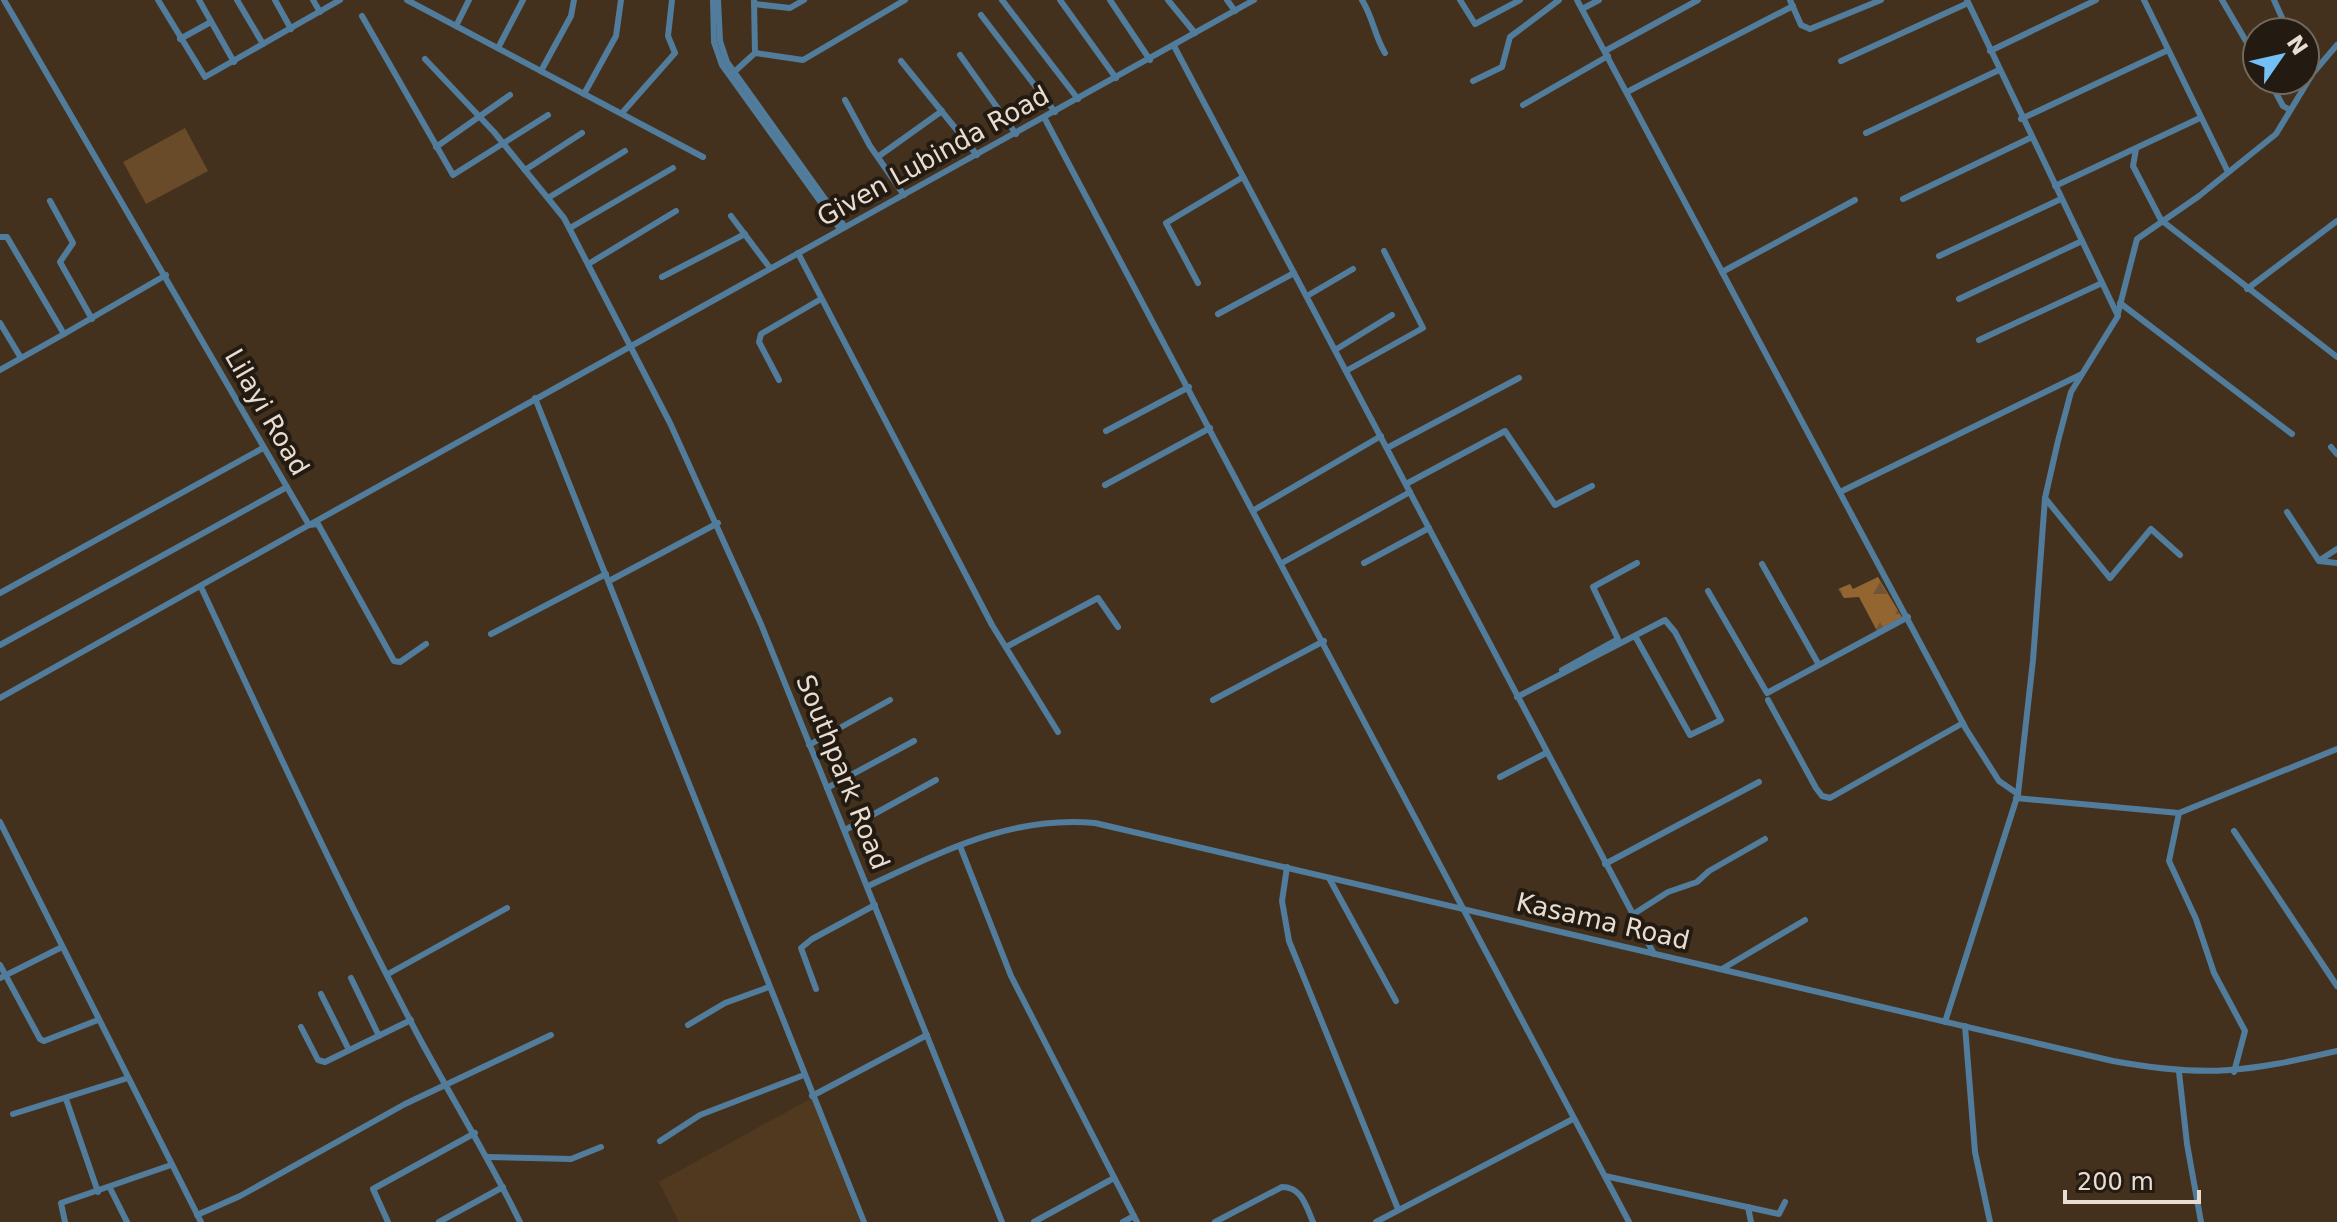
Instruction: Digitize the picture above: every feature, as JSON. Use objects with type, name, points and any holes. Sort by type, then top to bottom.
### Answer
[{"type":"street","name":"Lilayi Road","points":[[4,0],[166,275],[263,448],[309,525],[318,524],[394,661],[400,662],[426,644]]},
{"type":"street","points":[[158,0],[205,77],[340,0]]},
{"type":"street","points":[[199,0],[234,62]]},
{"type":"street","points":[[237,0],[263,44]]},
{"type":"street","points":[[275,0],[291,29]]},
{"type":"street","points":[[313,0],[320,12]]},
{"type":"street","points":[[407,0],[703,157]]},
{"type":"street","points":[[456,26],[469,0]]},
{"type":"street","points":[[498,48],[523,0]]},
{"type":"street","points":[[541,71],[571,16],[574,0]]},
{"type":"street","points":[[584,94],[616,36],[621,0]]},
{"type":"street","points":[[622,113],[675,53],[668,36],[672,0]]},
{"type":"street","points":[[715,0],[720,41],[732,74],[843,228]]},
{"type":"street","points":[[732,74],[755,53],[754,2],[790,8],[804,0]]},
{"type":"street","points":[[755,53],[803,60],[905,0]]},
{"type":"street","points":[[1002,0],[1078,99]]},
{"type":"street","points":[[1060,0],[1116,78]]},
{"type":"street","points":[[1110,0],[1150,60]]},
{"type":"street","points":[[1168,0],[1195,33]]},
{"type":"street","points":[[1227,0],[1235,11]]},
{"type":"street","name":"Given Lubinda Road","points":[[631,345],[1045,119],[1254,0]]},
{"type":"street","points":[[1362,0],[1370,15],[1372,30],[1385,53]]},
{"type":"street","points":[[1460,0],[1475,24],[1520,0]]},
{"type":"street","points":[[1473,81],[1502,67],[1510,37],[1559,0]]},
{"type":"street","points":[[1577,0],[1963,723],[1999,781],[2017,796],[2179,813],[2337,749]]},
{"type":"street","points":[[1582,9],[1599,0]]},
{"type":"street","points":[[1523,105],[1698,0]]},
{"type":"street","points":[[1627,92],[1791,3],[1801,25],[1810,29],[1881,0]]},
{"type":"street","points":[[1990,51],[2096,0]]},
{"type":"street","points":[[2144,0],[2166,51],[2228,172]]},
{"type":"street","points":[[2222,0],[2241,32]]},
{"type":"street","points":[[1841,61],[1968,1],[2030,138],[2118,316]]},
{"type":"street","points":[[981,15],[1055,112]]},
{"type":"street","points":[[362,16],[436,147],[456,176],[548,115]]},
{"type":"street","points":[[180,39],[211,22]]},
{"type":"street","points":[[1945,1022],[2017,796],[2033,660],[2045,498],[2071,392],[2118,316],[2137,239],[2276,134],[2313,73],[2337,45]]},
{"type":"street","points":[[1174,46],[1654,954]]},
{"type":"street","points":[[2021,119],[2166,51]]},
{"type":"street","points":[[960,55],[1016,134]]},
{"type":"street","name":"Southpark Road","points":[[425,59],[482,118],[570,228],[631,345],[718,523],[1002,1222]]},
{"type":"street","points":[[901,61],[977,155]]},
{"type":"street","points":[[1866,133],[1999,70]]},
{"type":"street","points":[[436,147],[482,118],[510,95]]},
{"type":"street","points":[[2278,96],[2283,106],[2290,110]]},
{"type":"street","points":[[845,100],[904,195]]},
{"type":"street","points":[[879,156],[942,111]]},
{"type":"street","points":[[2055,186],[2200,118]]},
{"type":"street","points":[[1045,119],[1629,1222]]},
{"type":"street","points":[[525,170],[582,133]]},
{"type":"street","points":[[1903,199],[2030,138]]},
{"type":"street","points":[[2136,149],[2133,160],[2161,220],[2337,357]]},
{"type":"street","points":[[548,198],[625,151]]},
{"type":"street","points":[[2120,155],[2133,160]]},
{"type":"street","points":[[570,228],[673,168]]},
{"type":"street","points":[[1198,283],[1166,223],[1243,177]]},
{"type":"street","points":[[1939,256],[2061,199]]},
{"type":"street","points":[[1722,272],[1855,200]]},
{"type":"street","points":[[50,201],[73,243],[60,262],[92,319]]},
{"type":"street","points":[[590,263],[676,211]]},
{"type":"street","points":[[731,216],[770,268]]},
{"type":"street","points":[[2247,289],[2337,221]]},
{"type":"street","points":[[662,277],[745,234]]},
{"type":"street","points":[[0,237],[7,237],[20,255],[64,334]]},
{"type":"street","points":[[1959,299],[2082,241]]},
{"type":"street","points":[[1346,371],[1423,328],[1384,251]]},
{"type":"street","points":[[798,253],[1006,647],[1058,732]]},
{"type":"street","points":[[1307,296],[1353,269]]},
{"type":"street","points":[[1218,314],[1294,273]]},
{"type":"street","points":[[0,370],[166,275]]},
{"type":"street","points":[[1979,340],[2102,283]]},
{"type":"street","points":[[779,380],[759,342],[761,334],[821,299]]},
{"type":"street","points":[[2120,303],[2292,434]]},
{"type":"street","points":[[1335,350],[1392,315]]},
{"type":"street","points":[[0,323],[21,358]]},
{"type":"street","points":[[0,698],[631,345]]},
{"type":"street","points":[[1840,492],[2082,374]]},
{"type":"street","points":[[1387,448],[1519,378]]},
{"type":"street","points":[[2061,384],[2071,392]]},
{"type":"street","points":[[1106,431],[1189,387]]},
{"type":"street","points":[[535,398],[864,1222]]},
{"type":"street","points":[[1105,485],[1210,428]]},
{"type":"street","points":[[1406,484],[1505,431],[1555,505],[1592,486]]},
{"type":"street","points":[[1254,510],[1381,436]]},
{"type":"street","points":[[2331,447],[2337,454]]},
{"type":"street","points":[[0,593],[263,448]]},
{"type":"street","points":[[0,645],[287,487]]},
{"type":"street","points":[[1282,563],[1410,492]]},
{"type":"street","points":[[2045,498],[2110,578],[2151,529],[2180,555]]},
{"type":"street","points":[[2287,512],[2319,561]]},
{"type":"street","points":[[491,634],[718,523]]},
{"type":"street","points":[[1364,563],[1429,528]]},
{"type":"street","points":[[2319,561],[2337,549]]},
{"type":"street","points":[[2319,561],[2337,563]]},
{"type":"street","points":[[1517,696],[1618,639],[1593,587],[1637,563]]},
{"type":"street","points":[[1762,564],[1819,665]]},
{"type":"street","points":[[201,587],[301,803],[411,1020],[488,1157],[520,1222]]},
{"type":"street","points":[[1708,591],[1764,692],[1770,692],[1908,617]]},
{"type":"street","points":[[1006,647],[1098,598],[1118,627]]},
{"type":"street","points":[[1517,696],[1662,620],[1670,624],[1721,720],[1690,735],[1635,636]]},
{"type":"street","points":[[1213,700],[1324,641]]},
{"type":"street","points":[[809,745],[890,700]]},
{"type":"street","points":[[1768,700],[1816,788],[1830,798],[1963,723]]},
{"type":"street","points":[[827,788],[914,741]]},
{"type":"street","points":[[1500,777],[1546,753]]},
{"type":"street","points":[[845,830],[936,780]]},
{"type":"street","points":[[1605,864],[1759,782]]},
{"type":"street","points":[[2179,813],[2169,861],[2196,919],[2214,973],[2245,1031],[2234,1072]]},
{"type":"street","name":"Kasama Road","points":[[868,886],[1006,829],[1062,820],[1095,823],[1945,1022],[2179,1072],[2234,1072],[2337,1051]]},
{"type":"street","points":[[0,822],[199,1218],[446,1084],[454,1083],[551,1035]]},
{"type":"street","points":[[2234,831],[2337,986]]},
{"type":"street","points":[[1632,915],[1668,892],[1697,882],[1709,871],[1765,839]]},
{"type":"street","points":[[960,846],[1011,976],[1136,1219],[1123,1222]]},
{"type":"street","points":[[1287,867],[1282,901],[1289,941],[1398,1209]]},
{"type":"street","points":[[1329,878],[1396,1001]]},
{"type":"street","points":[[816,989],[801,948],[875,905]]},
{"type":"street","points":[[388,974],[507,908]]},
{"type":"street","points":[[1722,970],[1805,920]]},
{"type":"street","points":[[2,976],[62,947]]},
{"type":"street","points":[[0,965],[2,976],[40,1039],[44,1041],[98,1020]]},
{"type":"street","points":[[351,978],[379,1036]]},
{"type":"street","points":[[688,1025],[725,1003],[769,987]]},
{"type":"street","points":[[321,994],[349,1050]]},
{"type":"street","points":[[301,1027],[322,1062],[411,1020]]},
{"type":"street","points":[[1965,1026],[1975,1152],[1990,1222]]},
{"type":"street","points":[[812,1096],[927,1035]]},
{"type":"street","points":[[2179,1072],[2187,1144],[2201,1222]]},
{"type":"street","points":[[660,1141],[700,1115],[804,1075]]},
{"type":"street","points":[[13,1114],[128,1078]]},
{"type":"street","points":[[66,1099],[98,1192]]},
{"type":"street","points":[[1376,1222],[1573,1119]]},
{"type":"street","points":[[388,1222],[373,1189],[475,1133]]},
{"type":"street","points":[[488,1157],[571,1159],[601,1147]]},
{"type":"street","points":[[65,1222],[61,1203],[171,1165]]},
{"type":"street","points":[[1605,1176],[1779,1214],[1785,1202]]},
{"type":"street","points":[[1034,1222],[1114,1178]]},
{"type":"street","points":[[439,1222],[503,1187]]},
{"type":"street","points":[[1215,1222],[1282,1187],[1297,1190],[1313,1222]]},
{"type":"street","points":[[110,1188],[127,1222]]},
{"type":"street","points":[[1748,1207],[1751,1222]]},
{"type":"shaded area","points":[[185,128],[208,171],[146,204],[123,162]]},
{"type":"shaded area","points":[[812,1098],[860,1222],[679,1222],[659,1182]]},
{"type":"green space","points":[[1878,577],[1902,617],[1877,631],[1859,597],[1844,598],[1838,589],[1850,584],[1853,589]]}]
